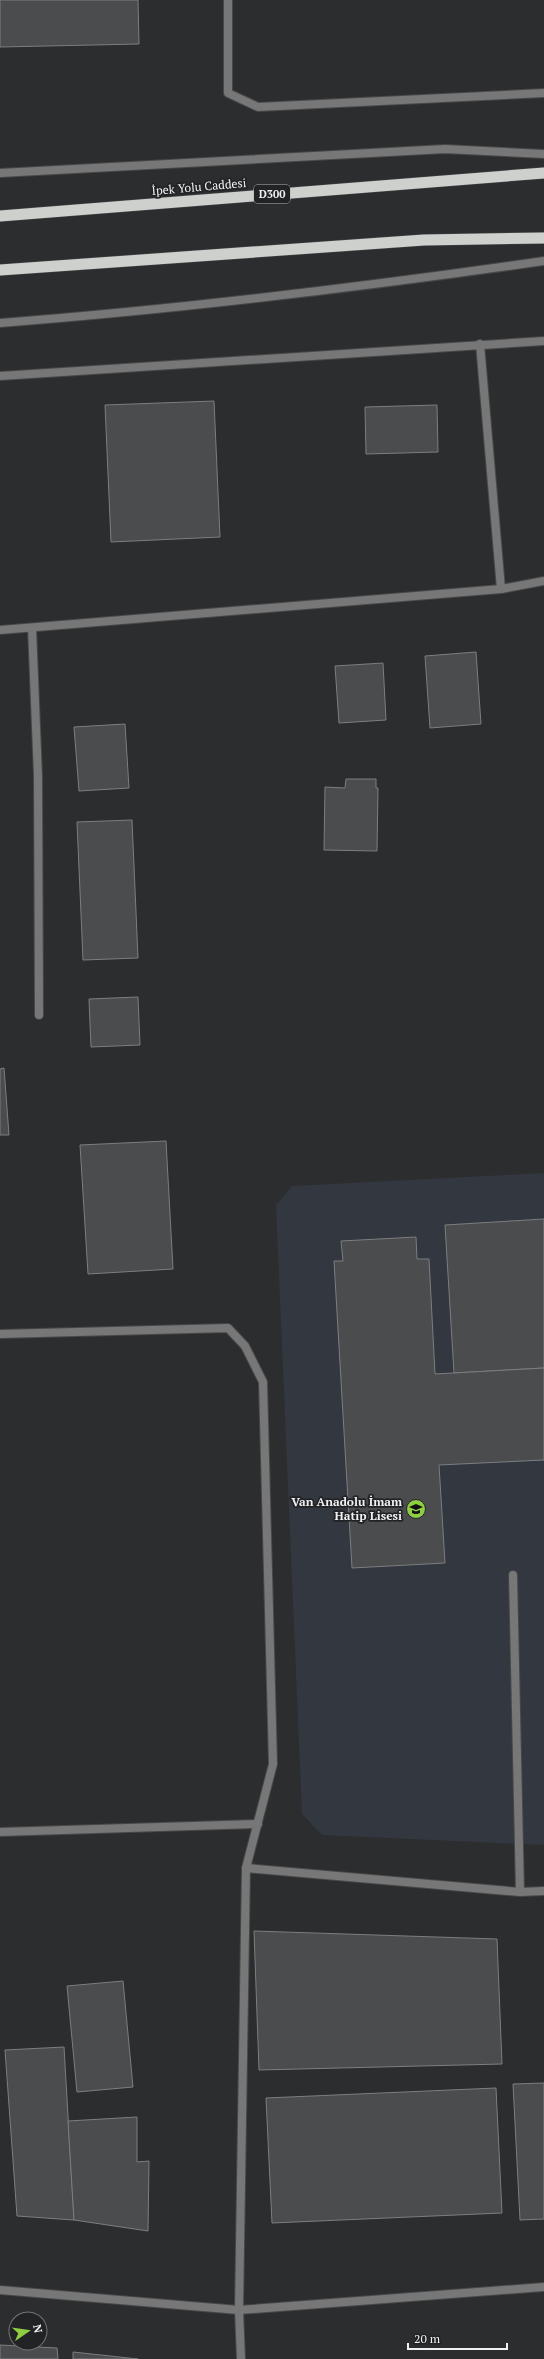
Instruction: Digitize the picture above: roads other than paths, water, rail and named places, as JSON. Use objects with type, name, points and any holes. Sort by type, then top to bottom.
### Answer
[{"type":"highway","name":"İpek Yolu Caddesi","points":[[0,216],[544,173]]},
{"type":"highway","points":[[0,270],[424,240],[544,238]]},
{"type":"street","points":[[228,0],[228,93],[258,107],[544,93]]},
{"type":"street","points":[[0,173],[445,149],[544,154]]},
{"type":"street","points":[[0,323],[164,309],[354,288],[544,261]]},
{"type":"street","points":[[0,376],[544,341]]},
{"type":"street","points":[[480,344],[501,589]]},
{"type":"street","points":[[0,630],[501,589],[544,581]]},
{"type":"street","points":[[32,628],[38,776],[39,1016]]},
{"type":"street","points":[[0,1334],[228,1328],[245,1346],[263,1382],[273,1764],[246,1868],[239,2310],[241,2359]]},
{"type":"street","points":[[513,1575],[520,1892]]},
{"type":"street","points":[[0,1832],[258,1824]]},
{"type":"street","points":[[246,1868],[520,1892],[544,1891]]},
{"type":"street","points":[[0,2290],[239,2310],[544,2287]]},
{"type":"place","name":"Van Anadolu İmam Hatip Lisesi","points":[[416,1509]]}]
